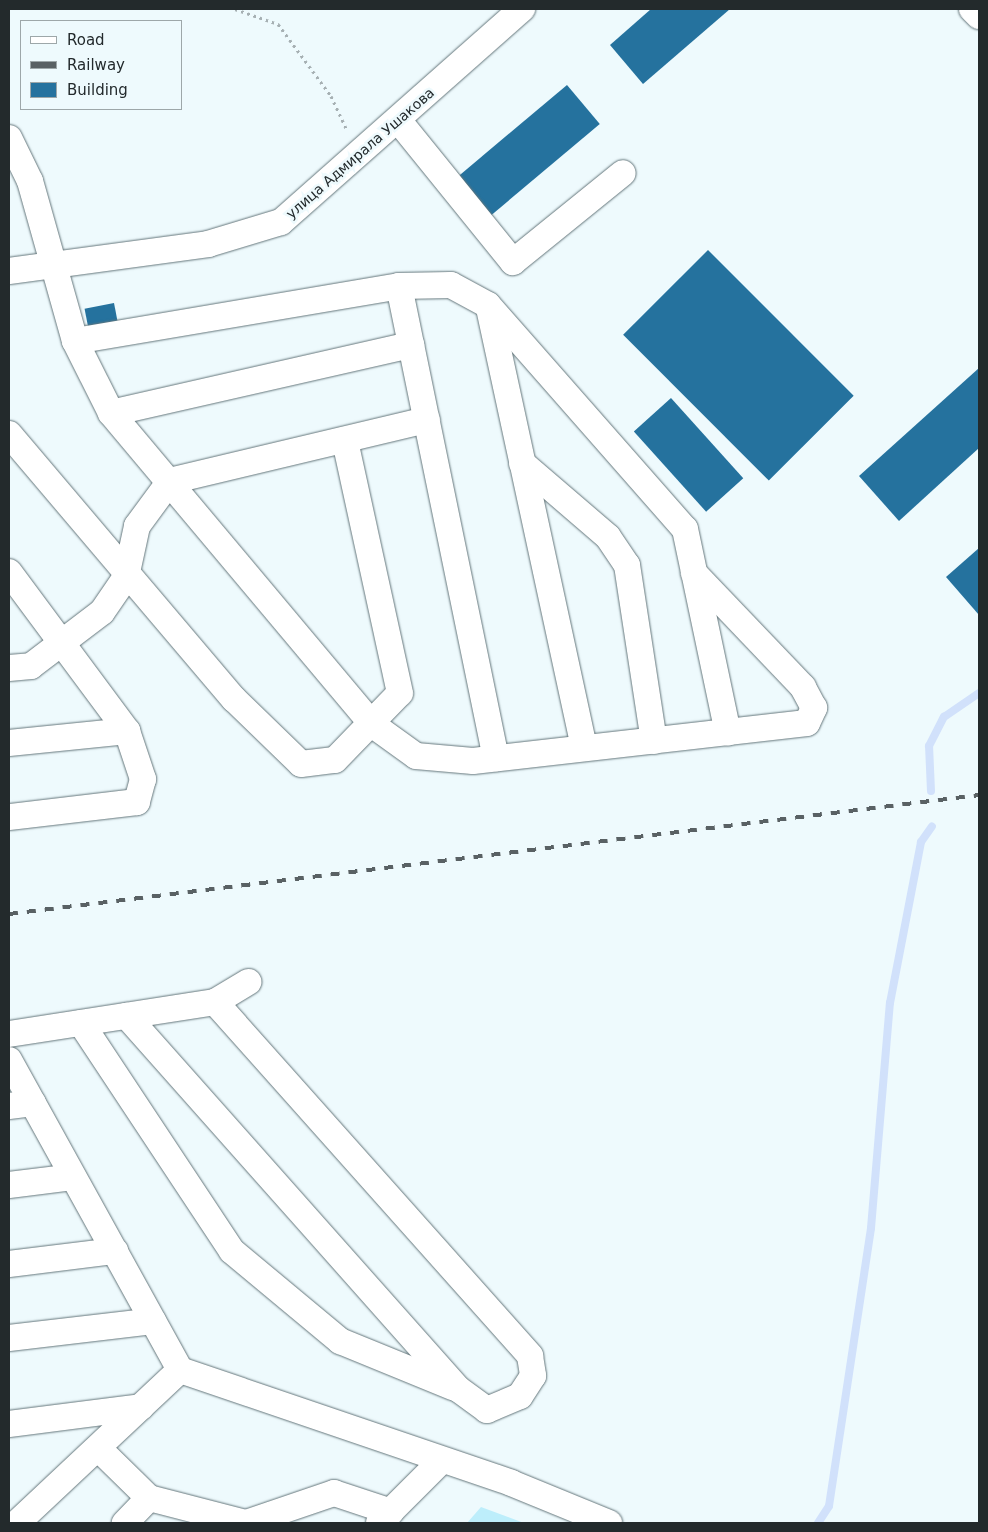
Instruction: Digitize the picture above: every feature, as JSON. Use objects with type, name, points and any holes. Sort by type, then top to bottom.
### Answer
[{"type":"street","name":"улица Адмирала Ушакова","points":[[9,271],[208,244],[281,222],[522,9]]},
{"type":"street","points":[[972,9],[979,16]]},
{"type":"street","points":[[398,120],[513,262],[623,174]]},
{"type":"street","points":[[9,138],[30,181],[75,341],[111,413],[373,725],[416,756],[496,758],[806,723],[814,708],[803,687],[694,573]]},
{"type":"street","points":[[75,341],[399,286],[451,285],[488,305],[685,529],[728,732]]},
{"type":"street","points":[[399,286],[496,758]]},
{"type":"street","points":[[488,305],[584,748]]},
{"type":"street","points":[[111,413],[411,345]]},
{"type":"street","points":[[9,668],[31,666],[102,612],[126,577],[137,526],[170,481],[427,420]]},
{"type":"street","points":[[9,434],[126,577],[234,699],[301,764],[335,760],[373,725],[400,693],[345,440]]},
{"type":"street","points":[[522,463],[608,537],[627,565],[654,741]]},
{"type":"street","points":[[9,817],[136,802],[143,779],[126,731],[12,581]]},
{"type":"street","points":[[9,743],[126,731]]},
{"type":"street","points":[[9,1034],[215,1002],[248,982]]},
{"type":"street","points":[[128,1016],[458,1389],[487,1410],[520,1396],[533,1376],[530,1356],[215,1002]]},
{"type":"street","points":[[81,1023],[232,1251],[340,1341],[458,1389]]},
{"type":"street","points":[[9,1060],[21,1105],[74,1177],[180,1370],[440,1462],[511,1483],[609,1523]]},
{"type":"street","points":[[9,1185],[74,1177]]},
{"type":"street","points":[[9,1264],[115,1251]]},
{"type":"street","points":[[9,1338],[153,1321]]},
{"type":"street","points":[[17,1523],[180,1370]]},
{"type":"street","points":[[9,1424],[141,1408]]},
{"type":"street","points":[[98,1448],[150,1498],[246,1523],[334,1493],[385,1518],[440,1462]]},
{"type":"street","points":[[125,1523],[150,1498]]},
{"type":"street","points":[[9,1504],[42,1500]]},
{"type":"path","points":[[235,9],[278,24],[331,96],[348,133],[364,150]]},
{"type":"shaded area","points":[[481,1507],[524,1523],[467,1523]]},
{"type":"building","points":[[651,9],[730,9],[643,84],[610,45]]},
{"type":"building","points":[[567,85],[600,124],[486,219],[454,180]]},
{"type":"building","points":[[708,250],[854,396],[769,481],[623,335]]},
{"type":"building","points":[[114,303],[118,323],[88,328],[85,309]]},
{"type":"building","points":[[979,368],[979,448],[899,521],[859,476]]},
{"type":"building","points":[[671,398],[743,478],[706,512],[634,431]]},
{"type":"building","points":[[979,548],[979,615],[946,577]]},
{"type":"waterway","points":[[931,791],[929,746],[944,717],[979,693]]},
{"type":"waterway","points":[[818,1523],[829,1506],[871,1228],[890,1003],[921,842],[932,826]]},
{"type":"railway","points":[[9,914],[979,795]]}]
